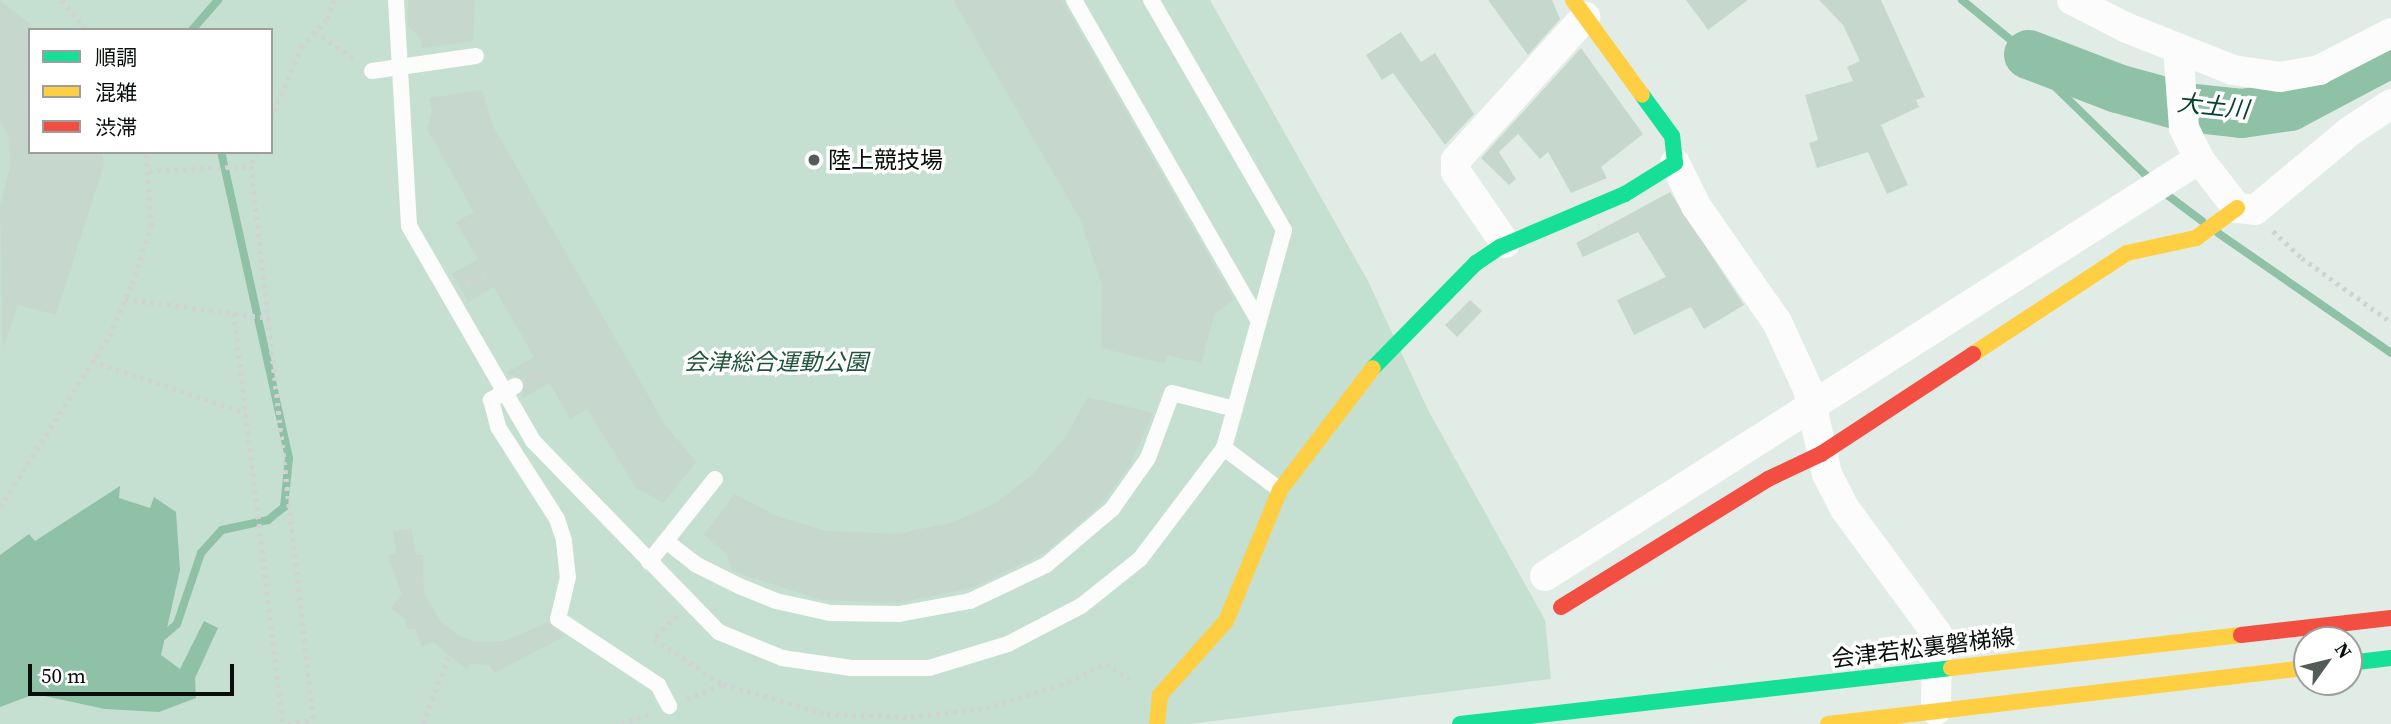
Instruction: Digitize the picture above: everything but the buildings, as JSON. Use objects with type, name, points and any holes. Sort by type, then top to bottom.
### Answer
[{"type":"street","points":[[2072,0],[2233,70],[2280,77],[2319,70],[2391,33]]},
{"type":"street","points":[[1505,243],[1456,172],[1456,160],[1579,9],[1672,136],[1675,163],[1696,206],[1777,322],[1811,404],[1821,454],[1845,509],[1937,634],[1936,710]]},
{"type":"street","points":[[2178,48],[2184,128],[2199,159],[2246,209]]},
{"type":"street","points":[[1561,607],[1768,479],[1821,454],[2127,253],[2196,238],[2246,209],[2350,131],[2391,104]]},
{"type":"street","points":[[1545,576],[1811,404],[1906,349],[2199,159]]},
{"type":"street","points":[[1157,724],[1160,695],[1226,621],[1280,490],[1357,385],[1476,263],[1505,243],[1625,194],[1675,163]]},
{"type":"street","name":"会津若松裏磐梯線","points":[[1460,724],[2391,618]]},
{"type":"street","points":[[2363,661],[2391,658]]},
{"type":"street","points":[[1828,724],[2293,670]]},
{"type":"lane","points":[[396,0],[397,67],[409,226],[454,291],[510,389],[533,441],[719,632],[782,658],[851,668],[929,668],[1008,644],[1081,606],[1140,559],[1224,448],[1284,230],[1151,0]]},
{"type":"lane","points":[[1074,0],[1258,320]]},
{"type":"lane","points":[[372,71],[476,56]]},
{"type":"lane","points":[[510,389],[491,400],[498,427],[557,519],[565,541],[568,576],[558,619],[658,685],[669,706]]},
{"type":"lane","points":[[666,541],[695,564],[739,586],[776,601],[830,613],[899,614],[971,601],[1046,565],[1112,509],[1148,458],[1172,393],[1235,409]]},
{"type":"lane","points":[[1224,448],[1280,490]]},
{"type":"lane","points":[[649,562],[715,479]]},
{"type":"path","points":[[62,0],[84,28]]},
{"type":"path","points":[[273,114],[301,47],[315,32],[334,0]]},
{"type":"path","points":[[315,32],[372,71]]},
{"type":"path","points":[[0,507],[92,361],[125,299],[151,226],[146,154]]},
{"type":"path","points":[[234,313],[286,724],[314,722],[251,166],[256,154]]},
{"type":"path","points":[[149,171],[251,166]]},
{"type":"path","points":[[2246,209],[2302,258],[2391,322]]},
{"type":"path","points":[[454,291],[492,270]]},
{"type":"path","points":[[125,299],[270,318]]},
{"type":"path","points":[[92,361],[246,413]]},
{"type":"path","points":[[689,604],[654,639],[723,684],[827,714],[911,717],[986,708],[1060,685],[1106,664],[1130,679]]},
{"type":"path","points":[[423,724],[449,654]]},
{"type":"path","points":[[621,724],[723,684]]},
{"type":"green space","name":"会津総合運動公園","points":[[0,0],[1210,0],[1368,281],[1428,410],[1545,620],[1551,679],[1190,724],[0,724]]},
{"type":"shaded area","points":[[120,486],[119,498],[150,508],[154,497],[176,512],[180,570],[161,655],[180,669],[204,621],[218,628],[195,678],[196,698],[159,712],[105,709],[35,694],[0,707],[0,555],[29,534],[35,541]]},
{"type":"waterway","points":[[194,28],[218,0]]},
{"type":"waterway","points":[[1962,0],[2028,54],[2034,66],[2153,182]]},
{"type":"waterway","name":"大土川","points":[[2028,54],[2117,88],[2186,107],[2241,113],[2289,106],[2391,52]]},
{"type":"waterway","points":[[162,637],[177,624],[201,553],[222,530],[268,520],[284,507],[289,458],[221,154]]},
{"type":"waterway","points":[[2162,191],[2202,221]]},
{"type":"waterway","points":[[2218,233],[2391,353]]},
{"type":"traffic: fast","points":[[1373,368],[1476,263],[1500,247],[1625,194],[1675,163],[1672,136],[1642,95]]},
{"type":"traffic: fast","points":[[2363,661],[2391,658]]},
{"type":"traffic: fast","points":[[1460,724],[1951,668]]},
{"type":"traffic: slow","points":[[1573,0],[1642,95]]},
{"type":"traffic: slow","points":[[1973,354],[2127,253],[2196,238],[2237,208]]},
{"type":"traffic: slow","points":[[1157,724],[1160,695],[1226,621],[1280,490],[1373,368]]},
{"type":"traffic: slow","points":[[1951,668],[2241,635]]},
{"type":"traffic: slow","points":[[1828,724],[2293,670]]},
{"type":"traffic: jam","points":[[1561,607],[1768,479],[1821,454],[1973,354]]},
{"type":"traffic: jam","points":[[2241,635],[2391,618]]},
{"type":"place","name":"陸上競技場","points":[[814,160]]}]
